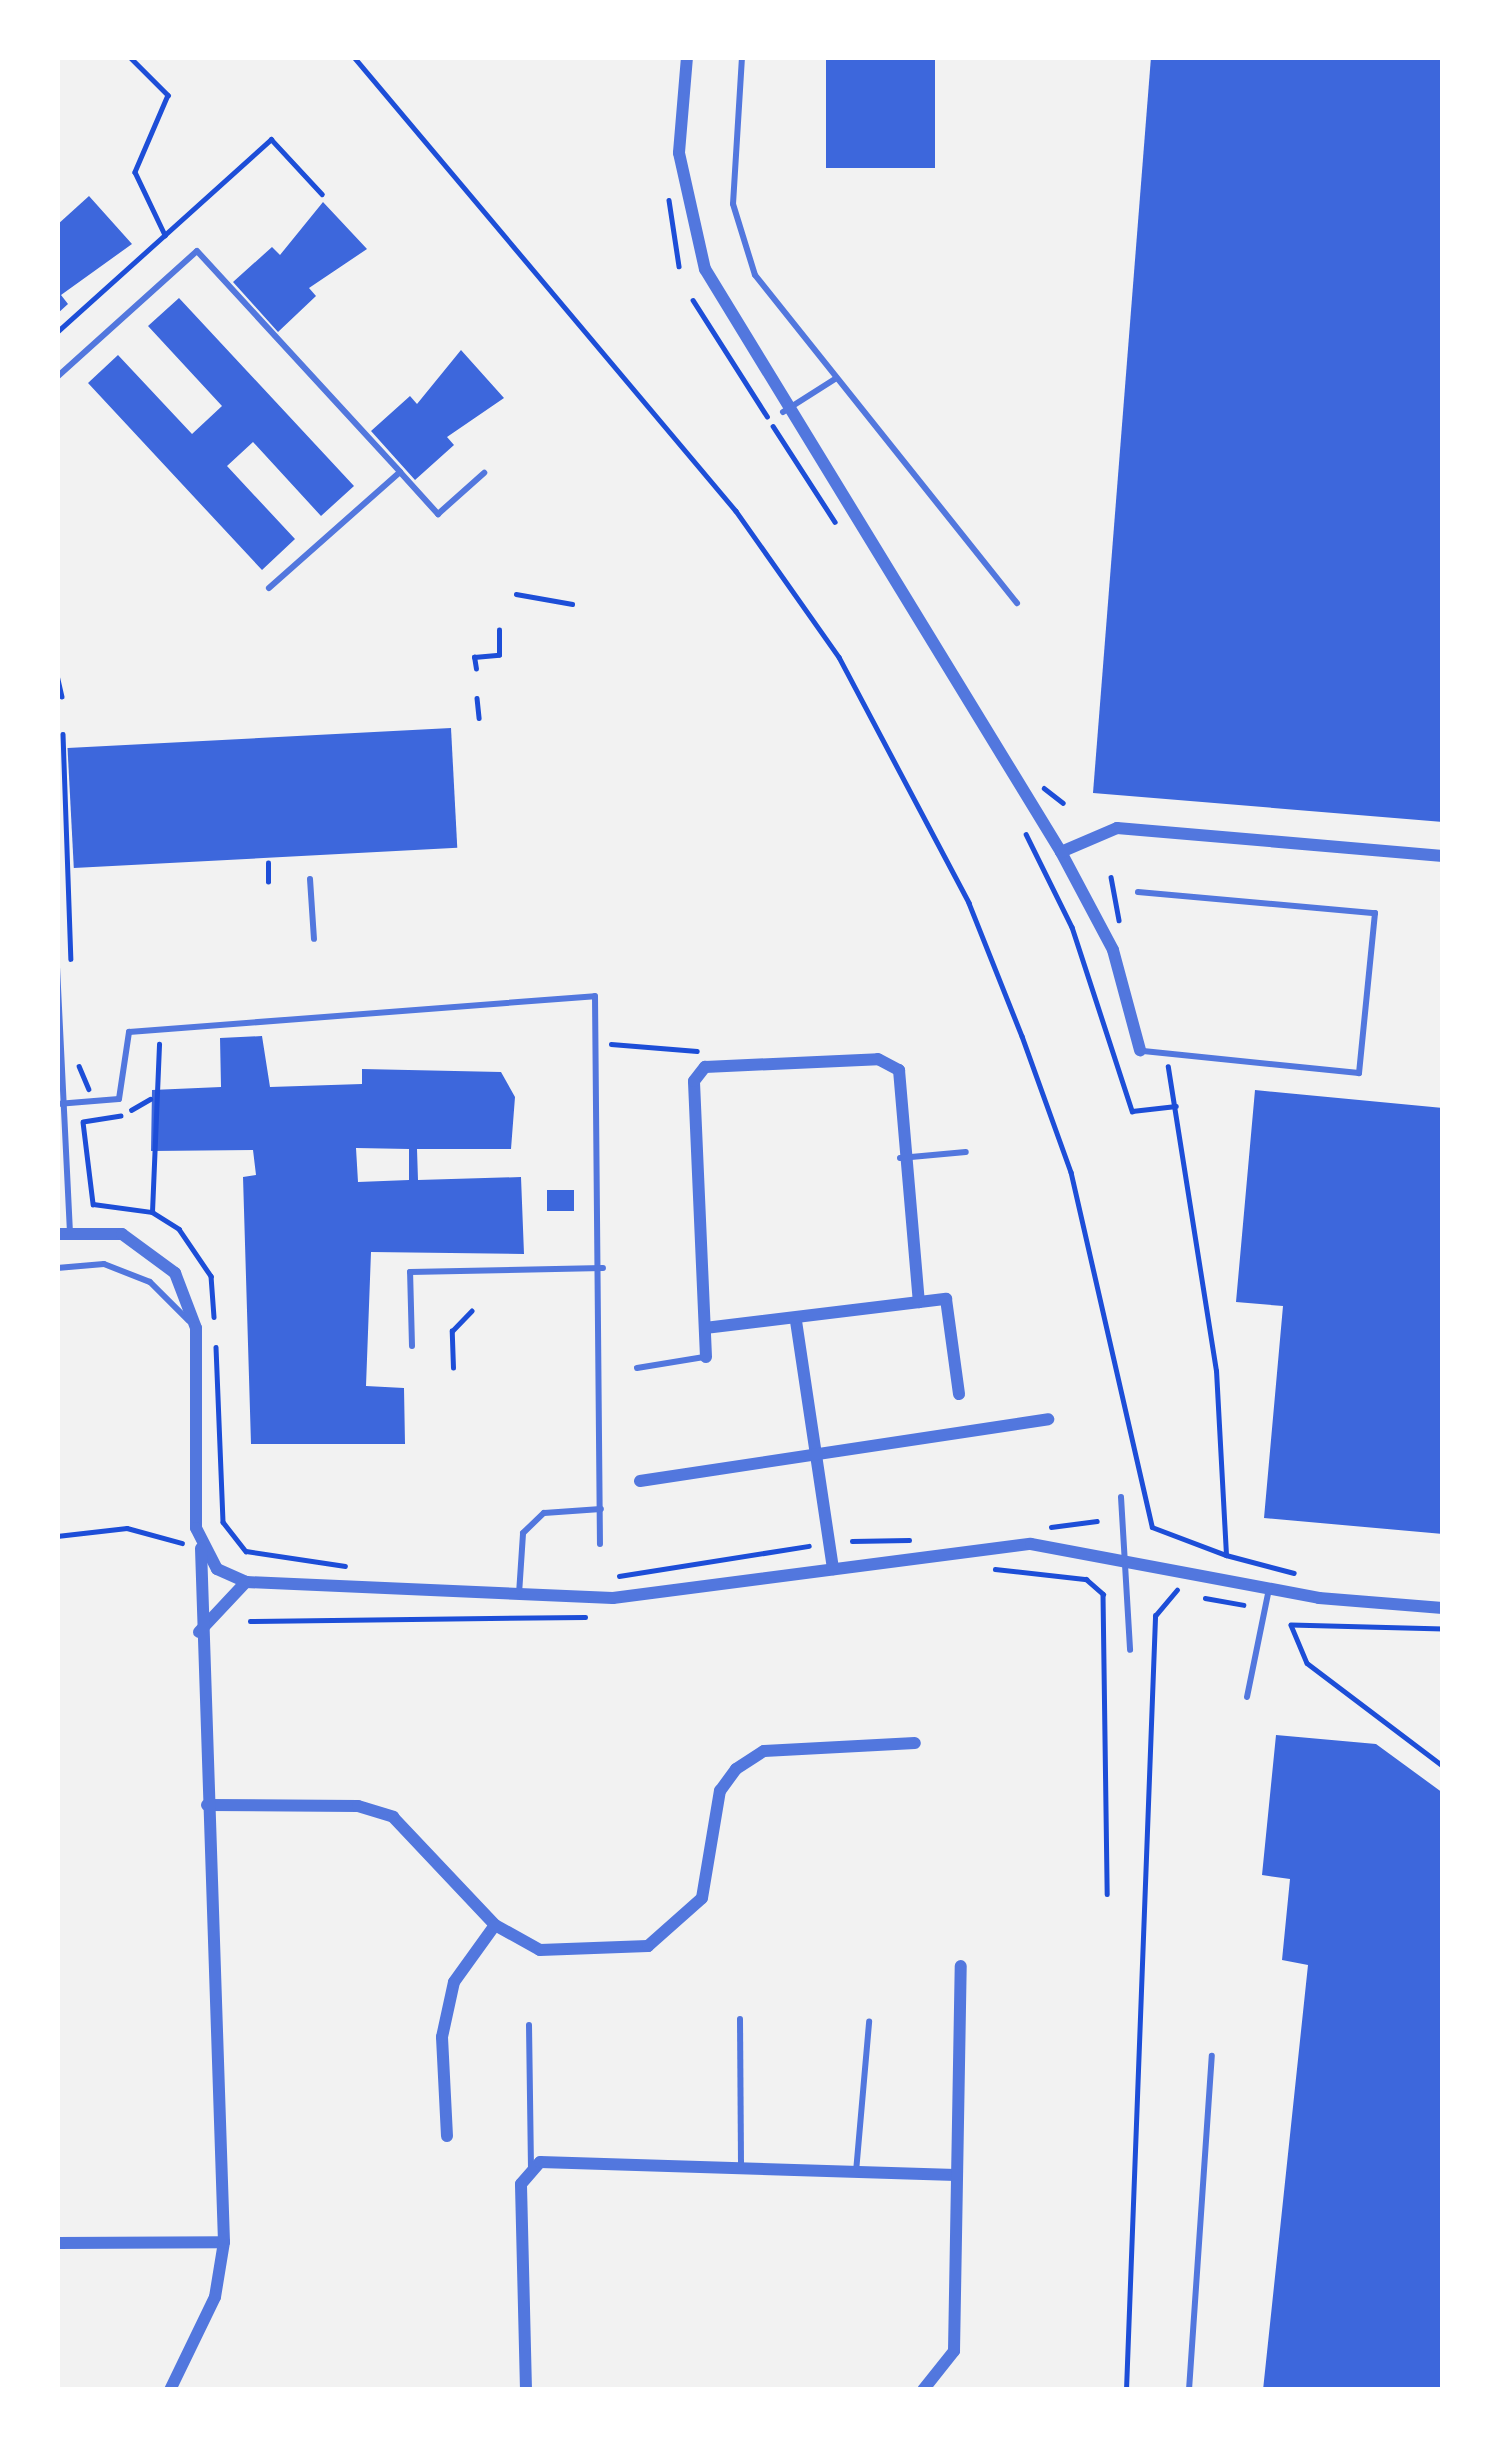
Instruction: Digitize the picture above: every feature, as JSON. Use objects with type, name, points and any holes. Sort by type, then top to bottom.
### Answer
[{"type":"street","points":[[687,57],[679,152],[705,269],[783,412],[1060,852],[1113,950],[1140,1050]]},
{"type":"street","points":[[1060,852],[1117,828],[1443,856]]},
{"type":"street","points":[[706,1357],[694,1081],[704,1067],[878,1059],[899,1070],[908,1119],[900,1158],[919,1302]]},
{"type":"street","points":[[64,1234],[122,1234],[153,1250],[176,1273],[196,1328],[199,1632],[224,2242],[214,2297],[170,2390]]},
{"type":"street","points":[[705,1328],[796,1321],[946,1299],[958,1394]]},
{"type":"street","points":[[796,1321],[833,1569]]},
{"type":"street","points":[[640,1481],[1048,1418]]},
{"type":"street","points":[[201,1548],[246,1582],[614,1598],[1031,1544],[1130,1555],[1269,1587],[1443,1608]]},
{"type":"street","points":[[199,1632],[246,1582]]},
{"type":"street","points":[[207,1805],[358,1806],[393,1817],[495,1925],[540,1950],[648,1946],[702,1898],[720,1791],[736,1769],[764,1751],[915,1743]]},
{"type":"street","points":[[447,2135],[442,2038],[454,1982],[495,1925]]},
{"type":"street","points":[[923,2390],[954,2351],[961,1966]]},
{"type":"street","points":[[526,2390],[521,2184],[539,2162],[956,2175]]},
{"type":"street","points":[[57,2243],[224,2242]]},
{"type":"lane","points":[[742,57],[740,243],[835,379],[1017,603]]},
{"type":"lane","points":[[57,377],[197,251],[438,514],[484,472]]},
{"type":"lane","points":[[783,412],[835,379]]},
{"type":"lane","points":[[269,588],[400,472]]},
{"type":"lane","points":[[310,879],[314,939]]},
{"type":"lane","points":[[1138,892],[1375,913],[1359,1073],[1140,1050]]},
{"type":"lane","points":[[57,967],[64,1234]]},
{"type":"lane","points":[[60,1103],[119,1099],[130,1032],[595,996],[603,1268],[601,1544]]},
{"type":"lane","points":[[900,1158],[966,1152]]},
{"type":"lane","points":[[57,1268],[104,1264],[150,1282],[196,1328]]},
{"type":"lane","points":[[412,1346],[410,1273],[603,1268]]},
{"type":"lane","points":[[637,1369],[706,1357]]},
{"type":"lane","points":[[1121,1497],[1130,1555],[1130,1650]]},
{"type":"lane","points":[[518,1596],[524,1533],[544,1513],[601,1509]]},
{"type":"lane","points":[[1247,1697],[1269,1587]]},
{"type":"lane","points":[[740,2019],[741,2168]]},
{"type":"lane","points":[[856,2172],[869,2022]]},
{"type":"lane","points":[[529,2025],[532,2171]]},
{"type":"lane","points":[[1189,2390],[1212,2056]]},
{"type":"path","points":[[130,57],[168,95],[135,172],[165,235]]},
{"type":"path","points":[[354,57],[736,511],[901,767],[969,903],[1071,1172],[1152,1527],[1185,1547],[1309,1576]]},
{"type":"path","points":[[57,332],[271,139],[322,194]]},
{"type":"path","points":[[693,300],[838,527]]},
{"type":"path","points":[[516,594],[572,604]]},
{"type":"path","points":[[476,669],[474,657],[499,655],[499,630]]},
{"type":"path","points":[[57,675],[62,696]]},
{"type":"path","points":[[477,698],[479,718]]},
{"type":"path","points":[[63,734],[65,876]]},
{"type":"path","points":[[1017,815],[1072,927],[1132,1111],[1175,1103],[1216,1371],[1226,1555]]},
{"type":"path","points":[[268,862],[268,882]]},
{"type":"path","points":[[152,1212],[161,1030]]},
{"type":"path","points":[[599,1044],[693,1044],[704,1067]]},
{"type":"path","points":[[91,1120],[83,1140],[93,1204],[152,1212],[179,1229],[211,1276],[224,1522],[246,1551],[363,1568]]},
{"type":"path","points":[[453,1368],[452,1331],[471,1311]]},
{"type":"path","points":[[181,1524],[183,1565]]},
{"type":"path","points":[[57,1536],[127,1528],[182,1543]]},
{"type":"path","points":[[611,1578],[810,1546]]},
{"type":"path","points":[[1126,2390],[1155,1616],[1176,1592],[1243,1605]]},
{"type":"path","points":[[1102,1610],[1107,1894]]},
{"type":"path","points":[[250,1622],[430,1621]]},
{"type":"path","points":[[1443,1629],[1291,1625],[1307,1663],[1443,1766]]},
{"type":"building","points":[[826,57],[935,57],[935,168],[826,168]]},
{"type":"building","points":[[1151,57],[1443,57],[1443,822],[1093,793]]},
{"type":"building","points":[[89,196],[132,244],[61,295],[68,304],[57,314],[57,225]]},
{"type":"building","points":[[323,202],[367,249],[309,288],[316,296],[278,332],[233,282],[272,247],[280,255]]},
{"type":"building","points":[[179,298],[354,486],[321,516],[253,442],[227,466],[295,539],[262,570],[88,383],[118,355],[192,434],[222,406],[148,326]]},
{"type":"building","points":[[461,350],[504,398],[447,437],[454,445],[415,480],[371,431],[410,396],[417,404]]},
{"type":"building","points":[[451,728],[457,848],[74,868],[68,748]]},
{"type":"building","points":[[262,1036],[270,1087],[362,1084],[362,1069],[501,1072],[515,1097],[511,1149],[417,1149],[418,1180],[521,1177],[524,1254],[371,1252],[366,1386],[404,1388],[405,1444],[251,1444],[243,1177],[256,1175],[253,1150],[151,1151],[152,1090],[221,1087],[220,1038]],"holes":[[[356,1148],[409,1149],[409,1180],[358,1182]]]},
{"type":"building","points":[[1255,1090],[1443,1108],[1443,1534],[1264,1518],[1283,1306],[1236,1302]]},
{"type":"building","points":[[547,1190],[574,1190],[574,1211],[547,1211]]},
{"type":"building","points":[[1276,1735],[1376,1744],[1443,1793],[1443,2390],[1263,2390],[1308,1965],[1282,1960],[1290,1879],[1262,1875]]}]
